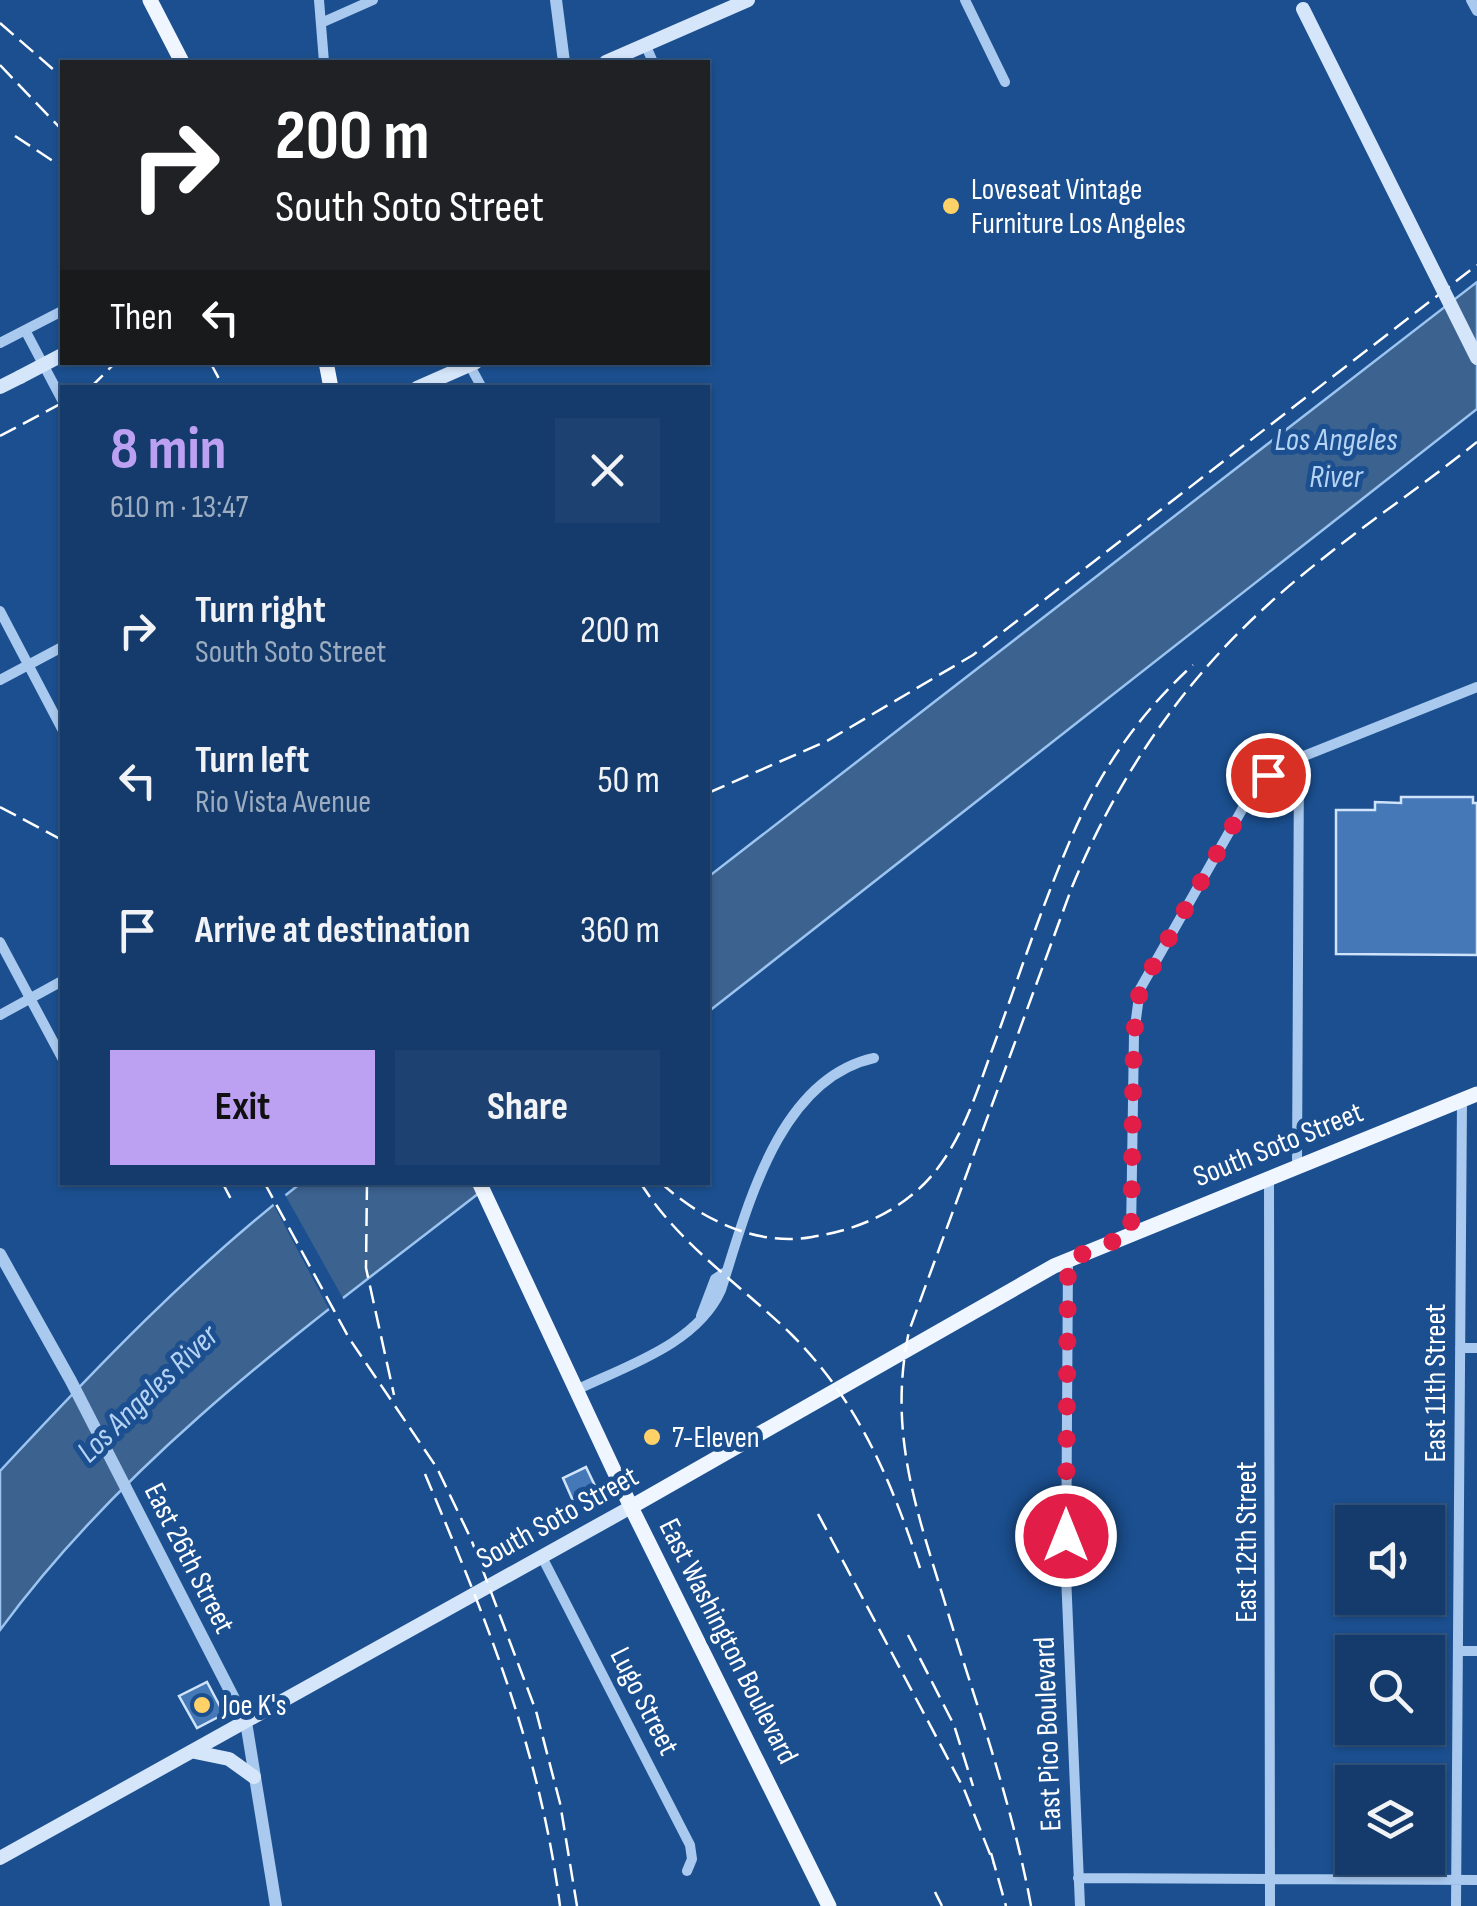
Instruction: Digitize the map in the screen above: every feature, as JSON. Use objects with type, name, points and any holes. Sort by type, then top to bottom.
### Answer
[{"type":"main road","points":[[150,0],[181,60]]},
{"type":"main road","points":[[610,60],[748,0]]},
{"type":"main road","points":[[1298,0],[1477,358]]},
{"type":"main road","points":[[0,387],[60,356]]},
{"type":"main road","points":[[425,385],[470,365]]},
{"type":"main road","name":"South Soto Street","points":[[0,1858],[1068,1260],[1469,1097]]},
{"type":"main road","name":"East Washington Boulevard","points":[[480,1185],[631,1507],[829,1906]]},
{"type":"main road","points":[[194,1752],[229,1759],[254,1777]]},
{"type":"street","points":[[319,0],[324,60]]},
{"type":"street","points":[[321,23],[372,0]]},
{"type":"street","points":[[556,0],[564,60]]},
{"type":"street","points":[[965,0],[1005,82]]},
{"type":"street","points":[[1471,0],[1477,12]]},
{"type":"street","points":[[645,44],[652,60]]},
{"type":"street","points":[[0,343],[60,312]]},
{"type":"street","points":[[25,330],[60,396]]},
{"type":"street","points":[[0,610],[60,724]]},
{"type":"street","points":[[0,680],[60,648]]},
{"type":"street","points":[[1131,1234],[1134,1034],[1140,989],[1252,792],[1275,770],[1299,758],[1477,687]]},
{"type":"street","points":[[1296,1166],[1299,758]]},
{"type":"street","points":[[0,942],[60,1054]]},
{"type":"street","points":[[0,1015],[60,983]]},
{"type":"street","points":[[576,1390],[670,1344],[701,1316],[715,1280],[724,1274],[790,1116],[849,1064],[874,1058]]},
{"type":"street","name":"East 11th Street","points":[[1456,1906],[1460,1348],[1469,1097]]},
{"type":"street","name":"East 12th Street","points":[[1269,1178],[1270,1906]]},
{"type":"street","name":"East 26th Street","points":[[0,1254],[71,1381],[246,1722],[276,1906]]},
{"type":"street","name":"East Pico Boulevard","points":[[1068,1260],[1066,1575],[1080,1906]]},
{"type":"street","points":[[1460,1348],[1477,1348]]},
{"type":"street","name":"Lugo Street","points":[[542,1557],[690,1845],[687,1871]]},
{"type":"street","points":[[1458,1651],[1477,1651]]},
{"type":"street","points":[[1078,1878],[1477,1880]]},
{"type":"water","name":"Los Angeles River","points":[[1477,282],[1477,409],[710,1010],[710,875]]},
{"type":"water","name":"Los Angeles River","points":[[299,1185],[489,1185],[294,1336],[168,1445],[52,1564],[0,1630],[0,1471],[108,1357]]},
{"type":"pier","points":[[283,1191],[344,1300],[330,1311],[271,1200]]},
{"type":"building","points":[[1401,797],[1473,797],[1473,803],[1477,803],[1477,955],[1336,954],[1336,810],[1375,810],[1375,802],[1401,803]]},
{"type":"building","points":[[586,1467],[597,1490],[574,1503],[563,1478]]},
{"type":"building","name":"Joe K's","points":[[207,1682],[224,1714],[197,1728],[179,1696]]},
{"type":"railway","points":[[0,23],[60,75]]},
{"type":"railway","points":[[0,65],[60,128]]},
{"type":"railway","points":[[15,136],[60,166]]},
{"type":"railway","points":[[710,792],[827,741],[973,655],[1477,265]]},
{"type":"railway","points":[[93,385],[113,365]]},
{"type":"railway","points":[[212,365],[222,385]]},
{"type":"railway","points":[[0,436],[60,404]]},
{"type":"railway","points":[[1031,1906],[1005,1795],[926,1542],[909,1474],[902,1405],[909,1331],[1072,887],[1108,811],[1151,739],[1202,673],[1260,612],[1339,546],[1477,442]]},
{"type":"railway","points":[[664,1185],[693,1208],[730,1227],[750,1234],[791,1239],[828,1234],[873,1219],[900,1204],[925,1183],[949,1152],[967,1116],[1083,811],[1139,723],[1193,665]]},
{"type":"railway","points":[[0,807],[60,839]]},
{"type":"railway","points":[[224,1185],[233,1203]]},
{"type":"railway","points":[[266,1185],[349,1338],[437,1468],[471,1539],[536,1711],[560,1803],[577,1906]]},
{"type":"railway","points":[[367,1185],[366,1268],[394,1395]]},
{"type":"railway","points":[[642,1185],[673,1225],[792,1335],[836,1387],[884,1473],[920,1568]]},
{"type":"railway","points":[[425,1474],[489,1633],[525,1739],[551,1848],[560,1906]]},
{"type":"railway","points":[[818,1514],[964,1789],[994,1864]]},
{"type":"railway","points":[[908,1635],[954,1725],[973,1786]]},
{"type":"railway","points":[[991,1853],[1006,1906]]},
{"type":"railway","points":[[935,1892],[942,1906]]},
{"type":"place","name":"Loveseat Vintage Furniture Los Angeles","points":[[951,206]]},
{"type":"place","name":"7-Eleven","points":[[652,1437]]},
{"type":"place","name":"Joe K's","points":[[202,1705]]},
{"type":"route","points":[[1066,1536],[1068,1260],[1131,1234],[1134,1034],[1140,989],[1252,792],[1268,775]]}]
